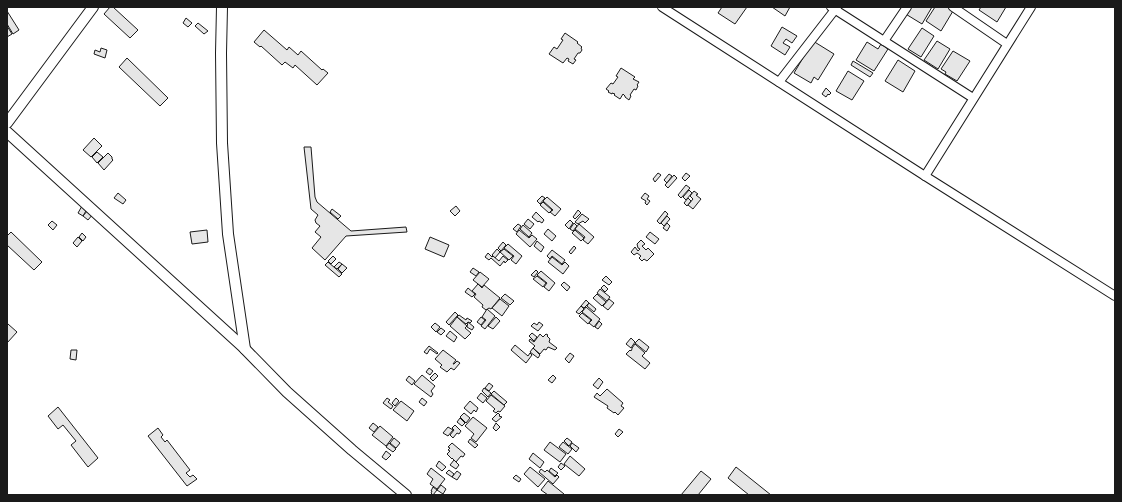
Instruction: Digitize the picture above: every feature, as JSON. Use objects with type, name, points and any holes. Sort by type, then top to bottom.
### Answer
[{"type":"street","points":[[7,123],[93,7]]},
{"type":"street","points":[[222,7],[222,143],[228,234],[245,349]]},
{"type":"street","points":[[662,7],[1115,296]]},
{"type":"street","points":[[884,41],[907,7]]},
{"type":"street","points":[[953,7],[1007,44]]},
{"type":"street","points":[[925,176],[1031,7]]},
{"type":"street","points":[[779,82],[834,8],[973,98]]},
{"type":"street","points":[[7,132],[245,349],[287,392],[352,450],[406,495]]},
{"type":"building","points":[[110,7],[113,7],[138,30],[130,38],[104,14]]},
{"type":"building","points":[[722,7],[747,7],[735,24],[718,13]]},
{"type":"building","points":[[772,7],[790,7],[785,16]]},
{"type":"building","points":[[908,7],[932,7],[922,24],[904,13]]},
{"type":"building","points":[[935,7],[947,7],[953,11],[941,31],[926,21]]},
{"type":"building","points":[[981,7],[1006,7],[997,22],[979,10]]},
{"type":"building","points":[[7,11],[19,30],[13,34],[7,24]]},
{"type":"building","points":[[186,18],[192,23],[188,27],[183,23]]},
{"type":"building","points":[[198,23],[208,31],[204,34],[195,26]]},
{"type":"building","points":[[7,26],[12,34],[7,37]]},
{"type":"building","points":[[782,27],[797,36],[792,43],[786,39],[783,43],[790,47],[785,55],[771,46]]},
{"type":"building","points":[[922,28],[934,36],[921,57],[908,49]]},
{"type":"building","points":[[264,30],[287,50],[289,47],[298,55],[301,51],[322,70],[323,69],[328,73],[317,85],[295,65],[293,68],[285,62],[282,65],[261,46],[260,47],[254,42]]},
{"type":"building","points":[[565,33],[578,42],[577,43],[582,47],[580,53],[578,53],[574,59],[576,60],[573,64],[568,61],[569,59],[567,58],[563,63],[549,54],[554,47],[557,49],[563,40],[561,39]]},
{"type":"building","points":[[813,41],[834,54],[818,80],[814,77],[811,83],[794,73]]},
{"type":"building","points":[[937,41],[950,49],[938,69],[924,60]]},
{"type":"building","points":[[867,42],[878,49],[881,44],[888,49],[874,71],[856,60]]},
{"type":"building","points":[[101,48],[107,50],[105,58],[94,54],[95,50],[100,52]]},
{"type":"building","points":[[953,51],[970,61],[957,81],[945,74],[946,72],[941,69]]},
{"type":"building","points":[[127,58],[168,98],[160,106],[119,67]]},
{"type":"building","points":[[898,60],[915,71],[903,92],[885,81]]},
{"type":"building","points":[[853,61],[873,73],[870,77],[851,65]]},
{"type":"building","points":[[621,68],[635,77],[633,79],[639,82],[636,90],[634,89],[630,95],[629,100],[623,94],[620,99],[614,95],[615,94],[608,92],[609,91],[606,89],[611,83],[613,84],[618,77],[616,76]]},
{"type":"building","points":[[848,71],[864,81],[852,100],[836,91]]},
{"type":"building","points":[[826,88],[831,93],[826,97],[822,94]]},
{"type":"building","points":[[94,138],[102,146],[91,157],[83,150]]},
{"type":"building","points":[[304,147],[311,147],[315,197],[317,202],[351,231],[406,227],[407,232],[346,236],[325,260],[312,248],[321,237],[315,232],[320,226],[315,220],[318,215],[311,209]]},
{"type":"building","points":[[97,152],[103,157],[97,163],[92,157]]},
{"type":"building","points":[[108,153],[113,160],[104,170],[98,163]]},
{"type":"building","points":[[658,173],[661,175],[655,182],[653,179]]},
{"type":"building","points":[[686,173],[690,176],[685,181],[682,178]]},
{"type":"building","points":[[669,174],[672,176],[667,183],[664,180]]},
{"type":"building","points":[[674,175],[677,178],[668,188],[665,185]]},
{"type":"building","points":[[686,185],[690,188],[681,198],[678,195]]},
{"type":"building","points":[[689,190],[692,193],[686,200],[683,197]]},
{"type":"building","points":[[694,191],[701,199],[693,209],[688,205],[693,199],[690,196]]},
{"type":"building","points":[[118,193],[126,200],[123,204],[114,198]]},
{"type":"building","points":[[645,193],[649,196],[647,199],[650,201],[647,205],[645,203],[646,201],[641,198]]},
{"type":"building","points":[[542,196],[545,198],[540,204],[537,201]]},
{"type":"building","points":[[547,197],[561,209],[555,216],[550,212],[553,210],[543,201]]},
{"type":"building","points":[[688,198],[691,201],[687,206],[684,203]]},
{"type":"building","points":[[543,202],[552,210],[549,213],[540,205]]},
{"type":"building","points":[[82,206],[87,209],[83,216],[78,213]]},
{"type":"building","points":[[456,206],[460,211],[455,216],[450,211]]},
{"type":"building","points":[[332,209],[341,216],[338,219],[330,212]]},
{"type":"building","points":[[88,210],[93,214],[88,220],[83,216]]},
{"type":"building","points":[[578,210],[581,213],[575,219],[573,217]]},
{"type":"building","points":[[665,211],[668,214],[660,224],[657,221]]},
{"type":"building","points":[[536,212],[544,220],[542,223],[539,221],[538,222],[532,217]]},
{"type":"building","points":[[582,214],[589,219],[585,223],[583,221],[578,224],[575,222]]},
{"type":"building","points":[[667,216],[670,219],[664,226],[661,223]]},
{"type":"building","points":[[528,219],[534,224],[530,229],[524,224]]},
{"type":"building","points":[[570,220],[573,223],[569,229],[565,225]]},
{"type":"building","points":[[52,221],[57,225],[53,230],[48,225]]},
{"type":"building","points":[[574,223],[577,226],[573,231],[570,229]]},
{"type":"building","points":[[667,223],[670,226],[667,231],[663,228]]},
{"type":"building","points":[[518,224],[521,226],[517,232],[513,229]]},
{"type":"building","points":[[579,224],[594,237],[588,244],[583,240],[585,237],[575,229]]},
{"type":"building","points":[[523,225],[532,233],[529,237],[520,229]]},
{"type":"building","points":[[548,229],[556,236],[552,241],[544,234]]},
{"type":"building","points":[[207,230],[208,242],[192,244],[190,232]]},
{"type":"building","points":[[519,230],[529,238],[532,235],[537,239],[530,247],[516,234]]},
{"type":"building","points":[[575,230],[584,238],[581,241],[572,233]]},
{"type":"building","points":[[11,232],[42,262],[34,270],[7,245],[7,236]]},
{"type":"building","points":[[650,232],[659,239],[655,244],[646,237]]},
{"type":"building","points":[[82,233],[86,237],[83,241],[79,237]]},
{"type":"building","points":[[78,237],[82,241],[77,247],[73,243]]},
{"type":"building","points":[[430,237],[449,245],[444,257],[425,249]]},
{"type":"building","points":[[641,240],[645,244],[642,246],[646,250],[648,248],[654,254],[647,261],[644,259],[642,261],[639,258],[641,256],[637,253],[634,255],[631,252],[635,247],[638,251],[640,249],[638,248],[637,244]]},
{"type":"building","points":[[537,241],[544,247],[541,252],[534,246]]},
{"type":"building","points":[[503,242],[506,245],[501,251],[498,248]]},
{"type":"building","points":[[508,244],[522,256],[516,264],[511,260],[514,256],[504,248]]},
{"type":"building","points":[[574,246],[576,248],[571,254],[569,252]]},
{"type":"building","points":[[497,249],[500,252],[495,258],[492,255]]},
{"type":"building","points":[[504,249],[513,256],[509,260],[500,252]]},
{"type":"building","points":[[552,250],[565,260],[562,264],[552,256],[550,259],[547,256]]},
{"type":"building","points":[[488,253],[499,261],[503,256],[508,260],[505,263],[504,261],[500,266],[491,258],[489,260],[485,257]]},
{"type":"building","points":[[333,256],[336,259],[331,264],[328,261]]},
{"type":"building","points":[[552,257],[562,265],[565,262],[569,266],[563,274],[548,262]]},
{"type":"building","points":[[328,262],[342,274],[339,277],[325,265]]},
{"type":"building","points":[[339,262],[342,264],[337,269],[334,267]]},
{"type":"building","points":[[342,264],[347,268],[342,273],[338,269]]},
{"type":"building","points":[[473,268],[479,272],[476,276],[470,272]]},
{"type":"building","points":[[536,270],[538,272],[534,277],[531,275]]},
{"type":"building","points":[[541,271],[555,283],[549,291],[544,287],[547,283],[537,275]]},
{"type":"building","points":[[480,272],[489,279],[482,287],[473,280]]},
{"type":"building","points":[[537,276],[546,283],[543,287],[533,279]]},
{"type":"building","points":[[606,276],[612,282],[609,285],[602,280]]},
{"type":"building","points":[[564,282],[570,287],[567,291],[561,285]]},
{"type":"building","points":[[478,284],[482,288],[484,285],[500,298],[491,309],[489,308],[486,310],[474,297],[476,294],[472,291]]},
{"type":"building","points":[[604,285],[608,289],[605,292],[601,288]]},
{"type":"building","points":[[468,288],[475,294],[472,297],[465,292]]},
{"type":"building","points":[[600,289],[610,297],[607,301],[597,293]]},
{"type":"building","points":[[505,294],[514,301],[510,305],[501,298]]},
{"type":"building","points":[[597,294],[606,302],[602,306],[593,298]]},
{"type":"building","points":[[500,299],[509,306],[502,316],[492,308]]},
{"type":"building","points":[[609,299],[614,303],[608,310],[603,306]]},
{"type":"building","points":[[586,300],[589,303],[584,308],[581,306]]},
{"type":"building","points":[[589,303],[596,309],[594,312],[587,306]]},
{"type":"building","points":[[581,306],[584,309],[579,314],[576,312]]},
{"type":"building","points":[[586,307],[600,319],[594,327],[589,323],[592,320],[582,312]]},
{"type":"building","points":[[487,309],[495,316],[485,329],[481,326],[486,320],[482,317]]},
{"type":"building","points":[[455,312],[458,315],[449,325],[446,322]]},
{"type":"building","points":[[582,313],[591,320],[588,324],[579,316]]},
{"type":"building","points":[[459,315],[466,320],[467,318],[472,321],[466,324],[457,317]]},
{"type":"building","points":[[457,317],[467,326],[465,328],[471,333],[465,339],[450,326]]},
{"type":"building","points":[[481,317],[485,320],[481,325],[477,322]]},
{"type":"building","points":[[496,317],[500,321],[493,329],[488,326]]},
{"type":"building","points":[[599,321],[602,324],[598,329],[595,327]]},
{"type":"building","points":[[468,322],[474,327],[472,330],[467,327]]},
{"type":"building","points":[[539,322],[543,325],[538,331],[531,326],[534,323],[537,325]]},
{"type":"building","points":[[435,323],[440,327],[436,332],[431,327]]},
{"type":"building","points":[[8,324],[17,332],[7,343],[7,325]]},
{"type":"building","points":[[441,328],[445,331],[441,335],[437,332]]},
{"type":"building","points":[[450,331],[457,337],[454,342],[446,336]]},
{"type":"building","points":[[532,333],[537,337],[534,341],[529,336]]},
{"type":"building","points":[[540,334],[543,337],[546,334],[548,335],[547,336],[550,339],[549,342],[557,348],[555,350],[548,347],[540,354],[533,348],[535,346],[529,341],[530,339],[534,342]]},
{"type":"building","points":[[631,338],[635,342],[631,348],[626,344]]},
{"type":"building","points":[[639,339],[649,347],[646,352],[635,343]]},
{"type":"building","points":[[635,344],[645,353],[642,356],[650,363],[645,369],[626,354],[630,350],[631,351]]},
{"type":"building","points":[[515,345],[528,356],[530,353],[532,355],[526,363],[511,350]]},
{"type":"building","points":[[429,346],[438,353],[437,354],[430,349],[427,354],[424,352]]},
{"type":"building","points":[[533,348],[540,355],[538,358],[530,352]]},
{"type":"building","points":[[71,350],[77,350],[76,360],[70,359]]},
{"type":"building","points":[[443,350],[456,360],[453,364],[457,361],[460,363],[454,370],[451,368],[447,372],[440,367],[442,365],[435,359]]},
{"type":"building","points":[[570,353],[574,356],[569,363],[565,359]]},
{"type":"building","points":[[429,368],[433,371],[430,375],[426,372]]},
{"type":"building","points":[[435,373],[438,376],[433,381],[430,378]]},
{"type":"building","points":[[422,375],[435,386],[431,391],[433,394],[431,397],[414,384]]},
{"type":"building","points":[[553,375],[556,378],[552,383],[548,380]]},
{"type":"building","points":[[409,376],[415,381],[412,385],[406,380]]},
{"type":"building","points":[[599,378],[603,382],[598,389],[593,385]]},
{"type":"building","points":[[489,383],[493,386],[489,391],[485,388]]},
{"type":"building","points":[[484,388],[491,393],[488,397],[482,391]]},
{"type":"building","points":[[607,389],[623,403],[621,406],[624,408],[618,415],[594,397],[597,393],[600,396]]},
{"type":"building","points":[[494,391],[507,402],[504,405],[491,394]]},
{"type":"building","points":[[481,393],[487,398],[483,403],[477,398]]},
{"type":"building","points":[[491,395],[505,406],[500,412],[498,411],[496,413],[493,411],[495,409],[486,401]]},
{"type":"building","points":[[387,398],[390,400],[388,402],[393,406],[391,409],[383,403]]},
{"type":"building","points":[[396,398],[399,401],[395,406],[392,403]]},
{"type":"building","points":[[422,398],[427,402],[424,406],[419,402]]},
{"type":"building","points":[[401,401],[414,411],[407,421],[393,410]]},
{"type":"building","points":[[470,401],[478,408],[476,412],[474,410],[471,414],[464,408]]},
{"type":"building","points":[[58,407],[98,458],[88,467],[71,445],[76,441],[63,425],[58,429],[48,416]]},
{"type":"building","points":[[464,413],[470,418],[466,423],[460,417]]},
{"type":"building","points":[[498,413],[500,415],[499,416],[502,417],[496,422],[492,419]]},
{"type":"building","points":[[473,417],[487,428],[476,442],[471,438],[474,434],[465,426]]},
{"type":"building","points":[[460,418],[465,423],[462,426],[457,422]]},
{"type":"building","points":[[373,423],[378,427],[374,432],[369,428]]},
{"type":"building","points":[[496,423],[500,427],[496,431],[493,428]]},
{"type":"building","points":[[455,425],[461,431],[453,438],[450,435],[454,430],[452,428]]},
{"type":"building","points":[[380,426],[393,437],[386,446],[372,435]]},
{"type":"building","points":[[448,427],[453,430],[448,436],[443,433]]},
{"type":"building","points":[[158,428],[163,435],[161,437],[165,442],[167,440],[190,470],[186,473],[190,477],[193,475],[197,479],[187,486],[148,436]]},
{"type":"building","points":[[619,429],[623,432],[618,437],[615,434]]},
{"type":"building","points":[[394,438],[400,443],[396,448],[390,443]]},
{"type":"building","points":[[567,438],[572,442],[569,446],[564,441]]},
{"type":"building","points":[[470,439],[478,445],[475,448],[468,442]]},
{"type":"building","points":[[550,442],[566,454],[560,462],[544,450]]},
{"type":"building","points":[[563,442],[572,449],[568,454],[559,447]]},
{"type":"building","points":[[389,443],[396,449],[393,452],[386,447]]},
{"type":"building","points":[[452,443],[465,454],[456,462],[447,454],[450,451],[448,450],[450,448],[448,447]]},
{"type":"building","points":[[572,443],[579,448],[576,452],[570,446]]},
{"type":"building","points":[[386,451],[391,455],[386,460],[382,457]]},
{"type":"building","points":[[533,453],[544,462],[540,468],[529,459]]},
{"type":"building","points":[[570,456],[585,469],[579,476],[564,464]]},
{"type":"building","points":[[454,460],[459,465],[456,469],[450,465]]},
{"type":"building","points":[[439,461],[446,467],[442,471],[436,466]]},
{"type":"building","points":[[561,463],[565,466],[561,470],[558,467]]},
{"type":"building","points":[[530,467],[545,479],[538,487],[524,474]]},
{"type":"building","points":[[736,467],[771,495],[749,495],[728,478]]},
{"type":"building","points":[[431,468],[445,479],[437,489],[430,484],[433,479],[427,474]]},
{"type":"building","points":[[551,468],[558,473],[555,476],[549,471]]},
{"type":"building","points":[[541,469],[545,472],[547,470],[555,477],[557,475],[559,477],[553,484],[539,472]]},
{"type":"building","points":[[449,470],[454,474],[452,477],[446,473]]},
{"type":"building","points":[[457,471],[461,474],[457,480],[452,477]]},
{"type":"building","points":[[701,471],[711,479],[698,495],[681,495]]},
{"type":"building","points":[[516,475],[521,479],[519,482],[513,478]]},
{"type":"building","points":[[548,481],[564,494],[548,495],[541,490]]},
{"type":"building","points":[[441,485],[446,489],[443,494],[437,490]]},
{"type":"building","points":[[433,487],[437,490],[433,495],[431,491]]}]
